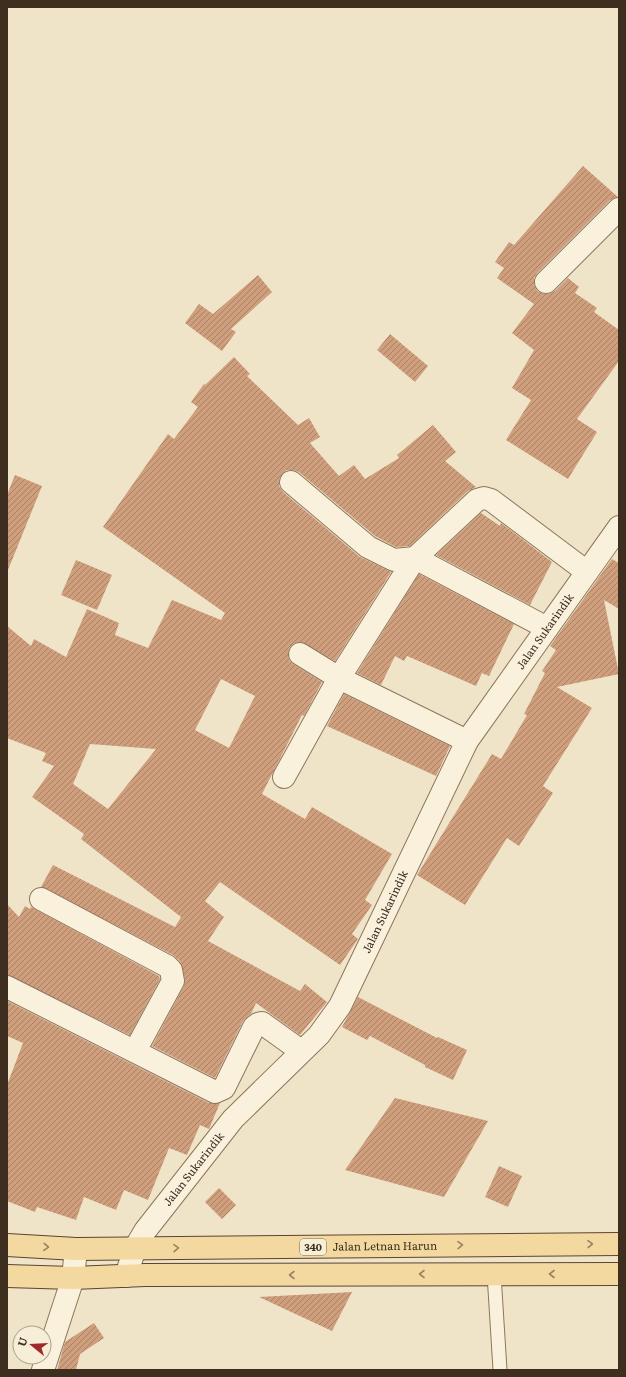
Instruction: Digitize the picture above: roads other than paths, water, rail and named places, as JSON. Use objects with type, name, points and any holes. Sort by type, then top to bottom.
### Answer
[{"type":"main road","name":"Jalan Letnan Harun","points":[[7,1245],[76,1249],[619,1244]]},
{"type":"main road","points":[[7,1276],[73,1278],[126,1276],[619,1274]]},
{"type":"street","points":[[546,282],[619,209]]},
{"type":"street","points":[[291,482],[368,547],[394,560],[415,558],[547,628]]},
{"type":"street","points":[[284,777],[340,678],[415,558],[477,500],[484,498],[490,500],[586,572]]},
{"type":"street","name":"Jalan Sukarindik","points":[[126,1276],[135,1248],[145,1230],[233,1119],[319,1035],[340,1006],[467,741],[619,527]]},
{"type":"street","points":[[300,654],[340,678],[467,741]]},
{"type":"street","points":[[41,899],[167,966],[171,970],[173,981],[134,1052]]},
{"type":"street","points":[[7,987],[215,1092],[224,1088],[254,1027],[258,1024],[262,1023],[301,1051]]},
{"type":"street","points":[[43,1370],[73,1278],[76,1249]]},
{"type":"lane","points":[[494,1274],[500,1370]]}]
